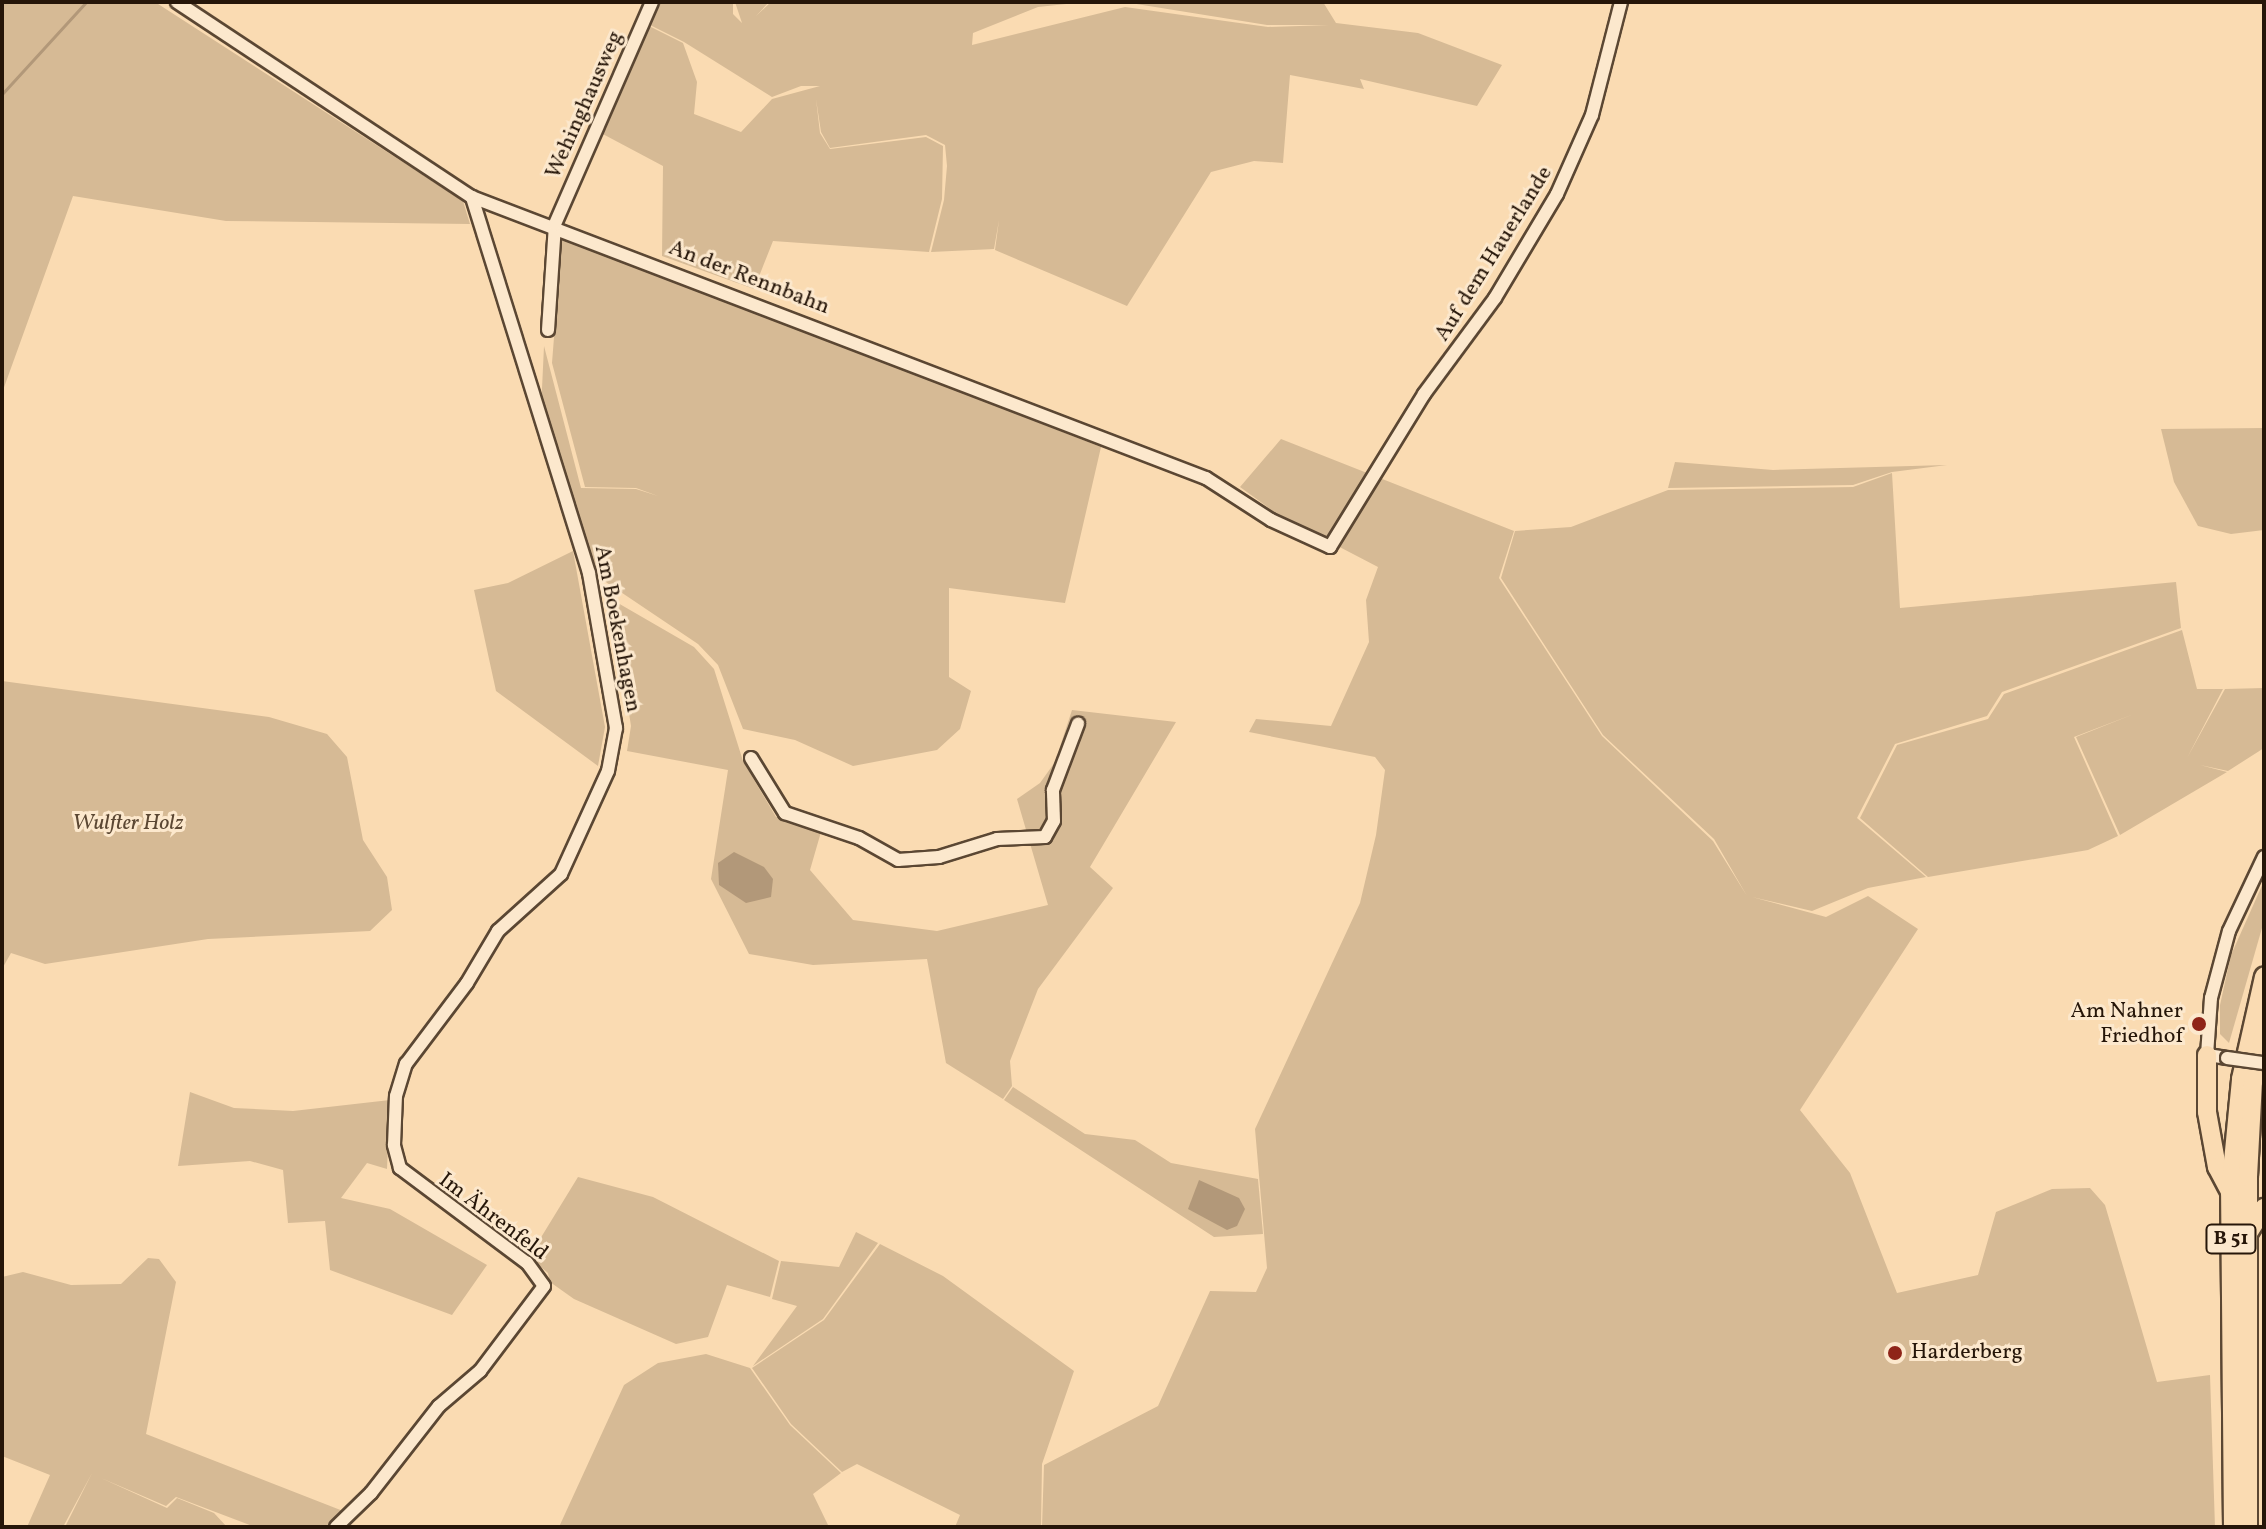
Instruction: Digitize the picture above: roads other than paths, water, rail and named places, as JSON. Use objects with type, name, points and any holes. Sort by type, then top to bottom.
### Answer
[{"type":"highway","name":"B 51","points":[[2248,1527],[2230,1192],[2241,1079],[2264,977]]},
{"type":"highway","name":"B 51","points":[[2233,1527],[2253,1082],[2264,1033]]},
{"type":"highway","points":[[2207,1055],[2207,1112],[2217,1167],[2230,1192]]},
{"type":"highway","points":[[2247,1235],[2264,1208]]},
{"type":"street","name":"An der Rennbahn","points":[[177,2],[472,197],[555,224],[1206,478],[1271,520],[1330,547]]},
{"type":"street","name":"Wehinghausweg","points":[[548,330],[555,224],[652,2]]},
{"type":"street","name":"Auf dem Hauerlande","points":[[1330,547],[1416,406],[1495,298],[1557,194],[1592,115],[1621,2]]},
{"type":"street","name":"Am Boekenhagen","points":[[435,1025],[498,931],[561,874],[608,771],[616,728],[589,573],[472,197]]},
{"type":"street","points":[[751,758],[785,813],[880,847],[898,860],[939,857],[997,839],[1045,837],[1054,821],[1053,790],[1078,724]]},
{"type":"street","points":[[2264,857],[2229,931],[2211,998],[2207,1055],[2264,1063]]},
{"type":"street","name":"Im Ährenfeld","points":[[336,1527],[371,1493],[439,1406],[480,1371],[544,1286],[527,1263],[400,1168],[394,1145],[396,1096],[406,1064],[435,1025]]},
{"type":"waterway","points":[[2,94],[86,2]]},
{"type":"place","name":"Am Nahner Friedhof","points":[[2199,1024]]},
{"type":"place","name":"Harderberg","points":[[1895,1353]]},
{"type":"park label","name":"Wulfter Holz","points":[[128,824]]}]
